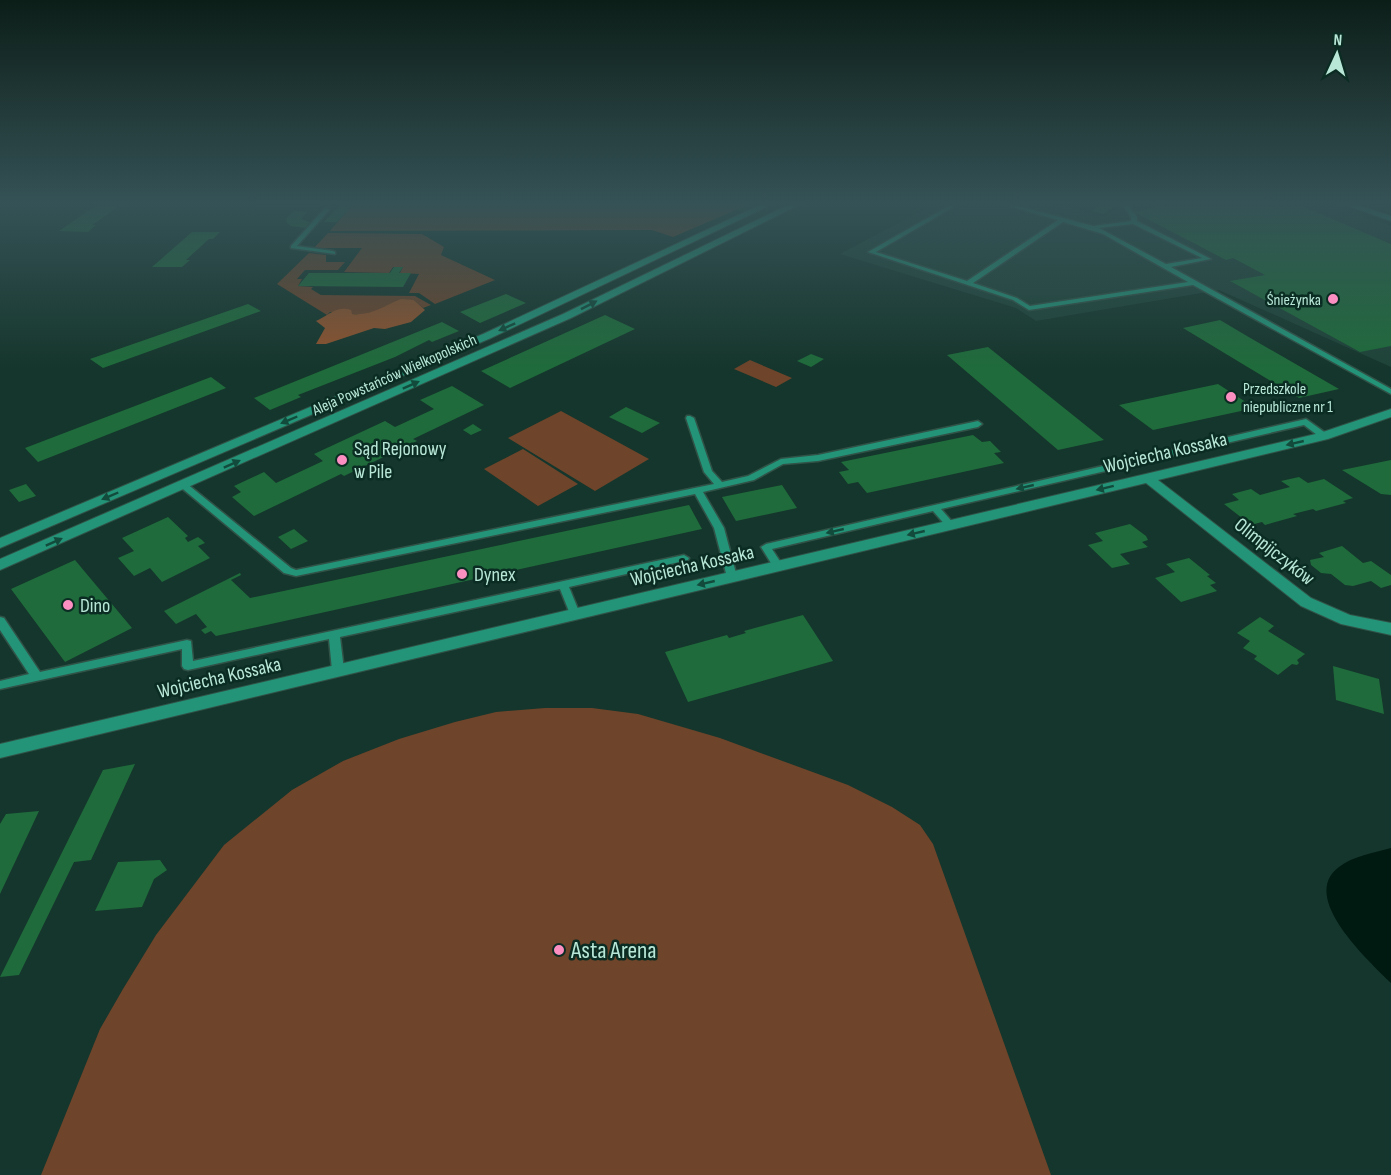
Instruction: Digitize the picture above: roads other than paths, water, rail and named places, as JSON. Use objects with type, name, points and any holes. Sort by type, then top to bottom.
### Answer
[{"type":"main road","name":"Aleja Powstańców Wielkopolskich","points":[[0,543],[487,336],[652,259]]},
{"type":"main road","name":"Aleja Powstańców Wielkopolskich","points":[[0,565],[567,316],[683,259]]},
{"type":"main road","name":"Wojciecha Kossaka","points":[[0,751],[1324,436],[1391,413]]},
{"type":"main road","name":"Olimpijczyków","points":[[1147,477],[1306,602],[1347,620],[1391,629]]},
{"type":"lane","points":[[892,259],[1015,299],[1029,308],[1192,283]]},
{"type":"lane","points":[[968,284],[1005,259]]},
{"type":"lane","points":[[1152,259],[1391,392]]},
{"type":"lane","points":[[1166,266],[1208,259]]},
{"type":"lane","points":[[690,418],[708,472],[719,485]]},
{"type":"lane","points":[[778,566],[765,547],[1305,422],[1324,436]]},
{"type":"lane","points":[[183,485],[288,571],[296,573],[698,491],[751,478],[781,462],[818,458],[978,424]]},
{"type":"lane","points":[[698,491],[719,528],[732,577]]},
{"type":"lane","points":[[935,508],[950,525]]},
{"type":"lane","points":[[0,686],[187,644],[188,666],[684,558]]},
{"type":"lane","points":[[563,585],[575,614]]},
{"type":"lane","points":[[0,621],[37,677]]},
{"type":"lane","points":[[334,634],[338,670]]},
{"type":"place","name":"Śnieżynka","points":[[1333,299]]},
{"type":"place","name":"Przedszkole niepubliczne nr 1","points":[[1231,397]]},
{"type":"place","name":"Sąd Rejonowy w Pile","points":[[342,460]]},
{"type":"place","name":"Dynex","points":[[462,574]]},
{"type":"place","name":"Dino","points":[[68,605]]},
{"type":"place","name":"Asta Arena","points":[[559,950]]}]
